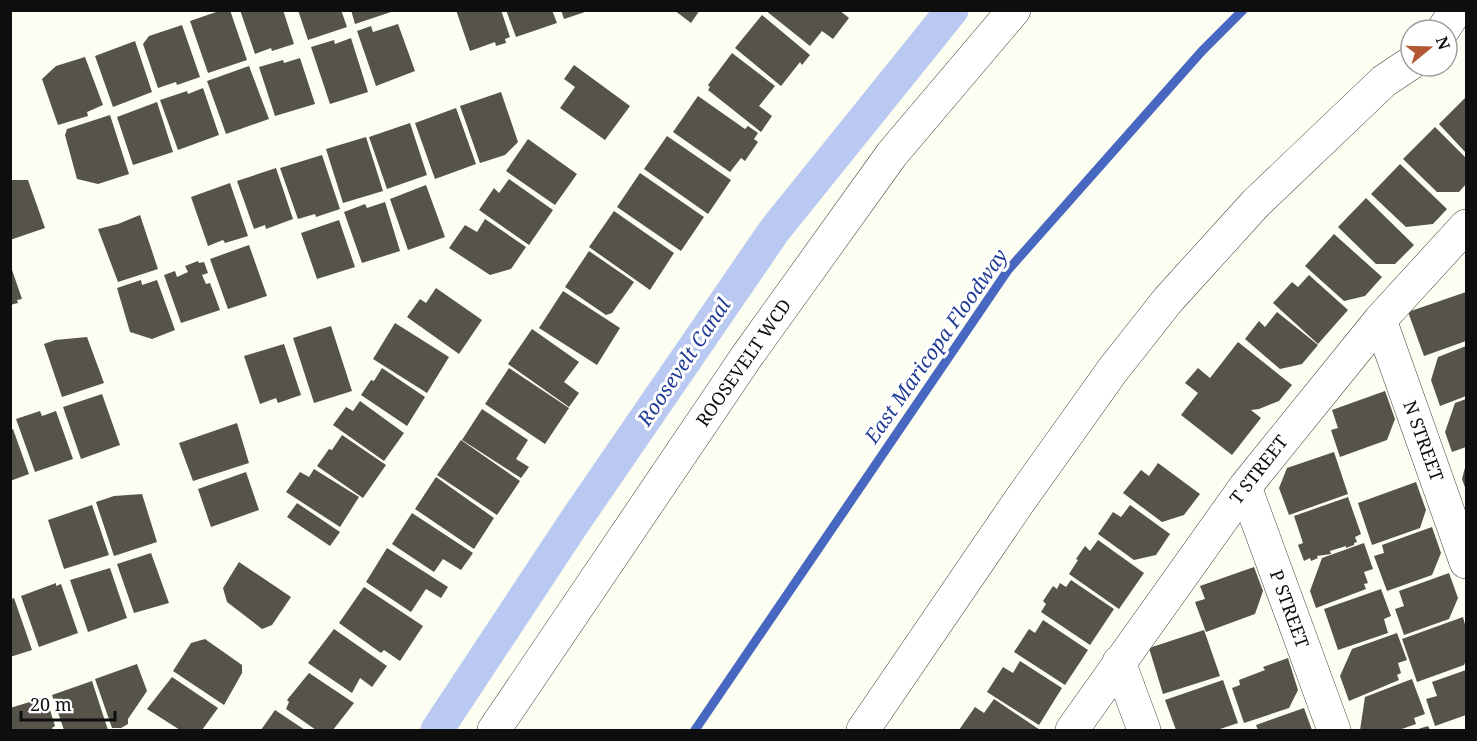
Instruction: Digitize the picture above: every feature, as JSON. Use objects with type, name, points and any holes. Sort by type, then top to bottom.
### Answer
[{"type":"street","name":"ROOSEVELT WCD","points":[[494,730],[747,356],[892,154],[1014,10]]},
{"type":"street","points":[[863,730],[1018,503],[1112,372],[1168,300],[1256,203],[1384,81],[1399,71]]},
{"type":"street","name":"T STREET","points":[[1072,730],[1245,487],[1380,320],[1467,226]]},
{"type":"street","name":"N STREET","points":[[1380,320],[1467,562]]},
{"type":"street","name":"P STREET","points":[[1245,487],[1334,730]]},
{"type":"street","points":[[1119,662],[1144,730]]},
{"type":"building","points":[[222,10],[230,10],[247,60],[208,73],[190,21]]},
{"type":"building","points":[[240,10],[283,10],[294,44],[272,51],[271,48],[255,54]]},
{"type":"building","points":[[298,10],[341,10],[347,27],[308,40]]},
{"type":"building","points":[[351,10],[394,10],[394,11],[355,24]]},
{"type":"building","points":[[456,10],[501,10],[510,37],[505,39],[506,43],[496,46],[495,42],[470,51]]},
{"type":"building","points":[[506,10],[552,10],[557,23],[516,37]]},
{"type":"building","points":[[561,10],[588,10],[588,11],[564,19]]},
{"type":"building","points":[[674,10],[700,10],[691,23]]},
{"type":"building","points":[[765,10],[839,10],[849,18],[833,39],[822,31],[810,46]]},
{"type":"building","points":[[762,15],[810,55],[802,65],[800,62],[781,86],[735,48]]},
{"type":"building","points":[[398,24],[415,71],[376,86],[357,31],[371,26],[373,32]]},
{"type":"building","points":[[182,25],[200,77],[177,85],[176,82],[158,88],[143,44],[149,36]]},
{"type":"building","points":[[351,38],[368,92],[330,104],[311,47],[334,40],[335,44]]},
{"type":"building","points":[[135,41],[152,92],[113,107],[95,56]]},
{"type":"building","points":[[732,53],[775,86],[759,106],[772,116],[761,132],[708,90],[710,87],[708,85]]},
{"type":"building","points":[[85,57],[103,105],[87,112],[88,116],[58,125],[42,79],[56,66]]},
{"type":"building","points":[[300,58],[315,104],[275,116],[259,67]]},
{"type":"building","points":[[574,65],[630,106],[605,140],[560,108],[575,87],[564,79]]},
{"type":"building","points":[[249,66],[269,119],[226,134],[207,81]]},
{"type":"building","points":[[203,88],[219,135],[178,150],[160,100]]},
{"type":"building","points":[[501,92],[518,142],[505,155],[480,163],[460,106]]},
{"type":"building","points":[[698,96],[745,129],[748,126],[758,133],[754,139],[758,142],[745,161],[741,158],[730,172],[673,132]]},
{"type":"building","points":[[1466,97],[1466,153],[1439,124]]},
{"type":"building","points":[[157,102],[173,152],[133,165],[117,117]]},
{"type":"building","points":[[456,108],[476,164],[435,179],[415,123]]},
{"type":"building","points":[[110,115],[129,174],[98,184],[77,179],[65,135],[67,129]]},
{"type":"building","points":[[410,123],[427,175],[387,189],[369,137]]},
{"type":"building","points":[[1435,127],[1466,158],[1466,184],[1459,192],[1437,192],[1403,159]]},
{"type":"building","points":[[667,136],[731,180],[708,214],[644,169]]},
{"type":"building","points":[[366,137],[383,191],[343,203],[326,149]]},
{"type":"building","points":[[528,139],[577,174],[555,205],[506,171]]},
{"type":"building","points":[[322,155],[340,209],[316,217],[315,214],[298,219],[280,168]]},
{"type":"building","points":[[1400,164],[1447,209],[1433,224],[1406,227],[1371,194]]},
{"type":"building","points":[[276,168],[293,219],[266,229],[265,225],[254,229],[237,181]]},
{"type":"building","points":[[640,173],[704,217],[681,251],[617,207]]},
{"type":"building","points":[[509,179],[553,210],[529,245],[479,210],[494,188],[499,193]]},
{"type":"building","points":[[10,180],[28,180],[45,228],[10,240]]},
{"type":"building","points":[[230,183],[248,236],[225,243],[223,240],[208,246],[191,197]]},
{"type":"building","points":[[426,185],[445,237],[408,250],[390,199]]},
{"type":"building","points":[[1366,198],[1414,245],[1395,264],[1376,264],[1338,227]]},
{"type":"building","points":[[385,202],[400,251],[362,263],[344,212],[365,204],[367,208]]},
{"type":"building","points":[[614,211],[674,253],[650,290],[589,247]]},
{"type":"building","points":[[140,215],[158,269],[118,282],[98,229]]},
{"type":"building","points":[[485,219],[526,247],[511,269],[490,275],[449,248],[465,225],[477,232]]},
{"type":"building","points":[[339,220],[355,267],[317,279],[301,233]]},
{"type":"building","points":[[1334,234],[1382,277],[1365,296],[1344,301],[1305,266]]},
{"type":"building","points":[[249,245],[267,296],[228,309],[210,259]]},
{"type":"building","points":[[589,251],[634,282],[612,313],[606,315],[565,287]]},
{"type":"building","points":[[198,261],[199,263],[204,262],[208,273],[202,275],[206,284],[210,283],[220,310],[181,323],[164,275],[175,271],[177,277],[188,272],[185,266]]},
{"type":"building","points":[[11,267],[22,299],[10,305]]},
{"type":"building","points":[[1309,275],[1348,310],[1318,344],[1273,303],[1292,282],[1298,287]]},
{"type":"building","points":[[141,280],[142,285],[157,280],[175,330],[152,339],[130,332],[117,288]]},
{"type":"building","points":[[436,288],[482,320],[459,354],[407,317],[420,299],[426,303]]},
{"type":"building","points":[[563,291],[620,328],[597,365],[539,328]]},
{"type":"building","points":[[1466,292],[1466,341],[1424,356],[1408,312]]},
{"type":"building","points":[[1277,312],[1318,345],[1302,364],[1280,369],[1245,339],[1259,321],[1265,327]]},
{"type":"building","points":[[395,323],[449,357],[427,393],[373,359]]},
{"type":"building","points":[[331,326],[352,391],[314,403],[293,338]]},
{"type":"building","points":[[532,329],[579,362],[564,382],[579,393],[569,407],[508,364]]},
{"type":"building","points":[[87,337],[104,383],[62,397],[44,344],[55,340]]},
{"type":"building","points":[[1238,342],[1292,385],[1279,401],[1251,410],[1261,418],[1232,455],[1181,415],[1198,393],[1185,383],[1198,368],[1210,378]]},
{"type":"building","points":[[284,344],[301,395],[278,403],[276,398],[260,404],[244,356]]},
{"type":"building","points":[[1466,346],[1466,396],[1440,406],[1431,380],[1438,357]]},
{"type":"building","points":[[382,368],[425,397],[407,426],[361,395]]},
{"type":"building","points":[[509,368],[569,408],[545,444],[485,404]]},
{"type":"building","points":[[1385,391],[1395,419],[1387,440],[1340,457],[1331,430],[1338,428],[1332,410]]},
{"type":"building","points":[[102,394],[120,445],[81,459],[63,407]]},
{"type":"building","points":[[1466,399],[1466,447],[1452,452],[1445,432],[1455,403]]},
{"type":"building","points":[[360,401],[404,433],[384,461],[333,425],[346,407],[353,411]]},
{"type":"building","points":[[482,409],[528,440],[516,459],[529,467],[521,478],[462,440]]},
{"type":"building","points":[[40,411],[42,416],[56,411],[73,459],[35,472],[16,419]]},
{"type":"building","points":[[237,423],[249,463],[193,481],[179,443]]},
{"type":"building","points":[[13,429],[29,474],[10,481],[10,430]]},
{"type":"building","points":[[342,435],[386,465],[363,498],[317,466]]},
{"type":"building","points":[[461,440],[520,481],[497,515],[437,475]]},
{"type":"building","points":[[1334,452],[1348,494],[1289,515],[1279,488],[1287,468]]},
{"type":"building","points":[[1158,463],[1200,494],[1184,515],[1162,522],[1123,493],[1141,470],[1149,476]]},
{"type":"building","points":[[1466,464],[1466,490],[1462,479]]},
{"type":"building","points":[[314,469],[359,497],[340,527],[286,492],[300,472],[309,477]]},
{"type":"building","points":[[246,472],[259,510],[211,527],[198,489]]},
{"type":"building","points":[[436,477],[494,518],[474,549],[415,509]]},
{"type":"building","points":[[1416,482],[1426,510],[1420,528],[1372,545],[1358,503]]},
{"type":"building","points":[[142,494],[157,542],[114,556],[96,502],[114,496]]},
{"type":"building","points":[[1348,497],[1361,534],[1355,537],[1357,542],[1346,548],[1346,546],[1330,551],[1331,554],[1304,561],[1298,545],[1303,543],[1294,516]]},
{"type":"building","points":[[297,503],[340,532],[330,546],[287,517]]},
{"type":"building","points":[[92,505],[109,555],[64,569],[48,520]]},
{"type":"building","points":[[1130,505],[1170,534],[1156,555],[1134,560],[1098,534],[1113,512],[1121,517]]},
{"type":"building","points":[[412,513],[473,553],[461,570],[443,559],[434,572],[392,544]]},
{"type":"building","points":[[1432,527],[1441,553],[1432,575],[1387,591],[1374,556],[1384,553],[1382,545]]},
{"type":"building","points":[[1098,540],[1144,573],[1119,609],[1069,574],[1085,546],[1090,551]]},
{"type":"building","points":[[1364,543],[1373,569],[1364,572],[1368,583],[1364,584],[1366,589],[1316,608],[1310,591],[1322,558]]},
{"type":"building","points":[[387,548],[448,587],[441,598],[426,589],[411,612],[366,582]]},
{"type":"building","points":[[151,553],[169,603],[134,613],[117,564]]},
{"type":"building","points":[[239,562],[291,597],[272,625],[262,629],[227,602],[223,588]]},
{"type":"building","points":[[1254,567],[1263,591],[1255,614],[1206,632],[1195,602],[1205,599],[1200,586]]},
{"type":"building","points":[[110,568],[127,618],[88,632],[70,580]]},
{"type":"building","points":[[1449,573],[1458,598],[1449,619],[1404,635],[1395,609],[1404,606],[1399,591]]},
{"type":"building","points":[[1071,580],[1114,609],[1090,645],[1041,612],[1046,604],[1043,601],[1053,586],[1057,589],[1060,583],[1066,587]]},
{"type":"building","points":[[56,583],[56,586],[61,584],[78,633],[39,647],[21,596]]},
{"type":"building","points":[[364,587],[423,626],[400,661],[384,650],[381,653],[339,623]]},
{"type":"building","points":[[1381,589],[1391,616],[1384,619],[1388,633],[1338,650],[1324,609]]},
{"type":"building","points":[[14,598],[32,650],[10,657],[10,600]]},
{"type":"building","points":[[1463,617],[1466,628],[1464,665],[1417,682],[1402,639]]},
{"type":"building","points":[[1043,620],[1088,650],[1065,685],[1014,652],[1029,629],[1035,633]]},
{"type":"building","points":[[334,629],[387,666],[372,687],[360,678],[352,693],[308,663]]},
{"type":"building","points":[[1204,630],[1220,676],[1163,694],[1149,648]]},
{"type":"building","points":[[1397,633],[1407,660],[1398,663],[1401,673],[1397,675],[1399,680],[1349,701],[1340,676],[1352,649]]},
{"type":"building","points":[[205,639],[242,665],[242,673],[224,705],[173,671],[191,643]]},
{"type":"building","points":[[1288,658],[1298,690],[1289,708],[1244,723],[1232,688],[1240,685],[1239,680],[1265,670],[1263,667]]},
{"type":"building","points":[[1020,661],[1062,688],[1039,725],[987,692],[1003,667],[1013,673]]},
{"type":"building","points":[[137,664],[147,691],[128,719],[128,724],[121,728],[112,728],[95,679]]},
{"type":"building","points":[[1466,670],[1466,715],[1435,726],[1426,699],[1437,696],[1432,682]]},
{"type":"building","points":[[309,673],[354,703],[333,730],[316,730],[286,709],[289,702],[287,700]]},
{"type":"building","points":[[172,677],[218,708],[202,730],[180,730],[147,709]]},
{"type":"building","points":[[1412,679],[1425,714],[1414,718],[1416,724],[1399,730],[1360,730],[1365,697]]},
{"type":"building","points":[[1223,680],[1238,723],[1217,730],[1176,730],[1165,700]]},
{"type":"building","points":[[92,681],[108,730],[64,730],[52,695]]},
{"type":"building","points":[[46,697],[55,726],[53,730],[11,730],[10,708]]},
{"type":"building","points":[[994,699],[1040,730],[959,730],[975,707],[984,713]]},
{"type":"building","points":[[1304,708],[1312,730],[1258,730],[1256,725]]},
{"type":"building","points":[[275,710],[305,730],[261,730]]},
{"type":"building","points":[[1428,726],[1430,730],[1415,730]]},
{"type":"waterway","name":"Roosevelt Canal","points":[[437,730],[573,524],[774,231],[952,10]]},
{"type":"waterway","name":"East Maricopa Floodway","points":[[695,730],[1008,270],[1202,51],[1243,10]]}]
